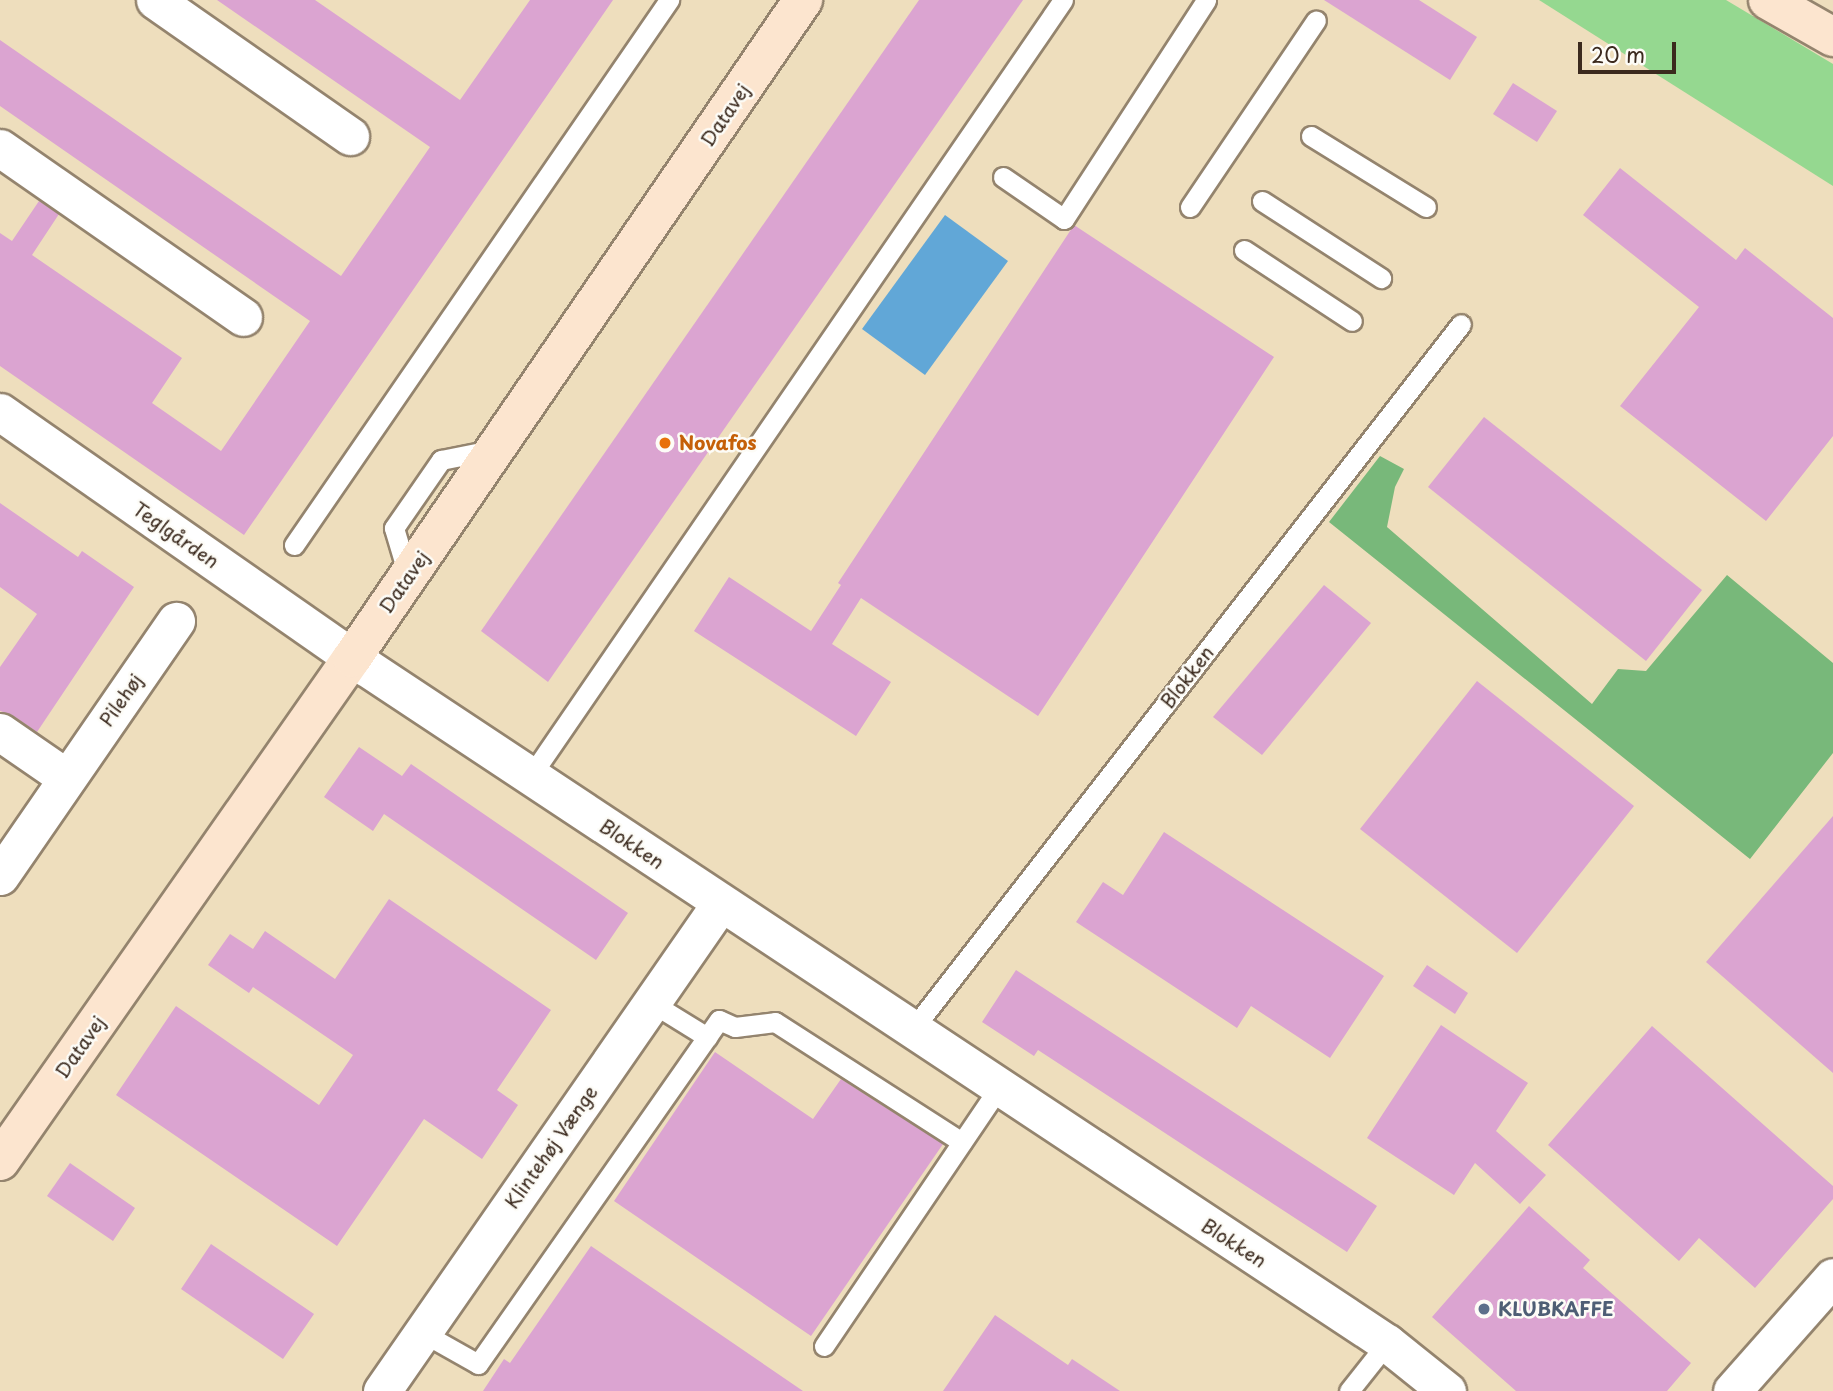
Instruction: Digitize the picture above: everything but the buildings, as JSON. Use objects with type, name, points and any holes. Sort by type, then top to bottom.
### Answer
[{"type":"street","points":[[155,0],[350,136]]},
{"type":"street","name":"Datavej","points":[[0,1161],[496,449],[803,0]]},
{"type":"street","points":[[1768,0],[1833,37]]},
{"type":"street","points":[[0,148],[243,317]]},
{"type":"street","name":"Teglgården","points":[[0,412],[352,657]]},
{"type":"street","name":"Pilehøj","points":[[0,876],[176,621]]},
{"type":"street","name":"Blokken","points":[[352,657],[720,904],[1387,1343],[1447,1391]]},
{"type":"street","points":[[0,732],[67,778]]},
{"type":"street","name":"Klintehøj Vænge","points":[[382,1391],[720,904]]},
{"type":"street","points":[[1732,1391],[1833,1277]]},
{"type":"lane","points":[[294,545],[669,0]]},
{"type":"lane","points":[[530,777],[1063,0]]},
{"type":"lane","points":[[1003,177],[1065,219],[1206,0]]},
{"type":"lane","points":[[1190,207],[1316,20]]},
{"type":"lane","points":[[1311,136],[1426,208]]},
{"type":"lane","points":[[1262,201],[1381,278]]},
{"type":"lane","points":[[1244,250],[1352,321]]},
{"type":"lane","name":"Blokken","points":[[912,1030],[1461,324]]},
{"type":"lane","points":[[652,1003],[707,1037]]},
{"type":"lane","points":[[423,1333],[478,1364],[719,1020],[735,1027],[775,1022],[962,1142]]},
{"type":"lane","points":[[824,1346],[999,1088]]},
{"type":"lane","points":[[1349,1391],[1387,1343]]},
{"type":"green space","points":[[1539,0],[1726,0],[1833,64],[1833,186]]},
{"type":"green space","points":[[1380,456],[1404,469],[1395,487],[1387,527],[1592,704],[1618,669],[1646,671],[1727,575],[1833,663],[1833,753],[1750,859],[1329,522]]},
{"type":"water","points":[[945,215],[1008,261],[925,375],[862,329]]},
{"type":"place","name":"Novafos","points":[[665,443]]},
{"type":"place","name":"KLUBKAFFE","points":[[1484,1309]]}]
